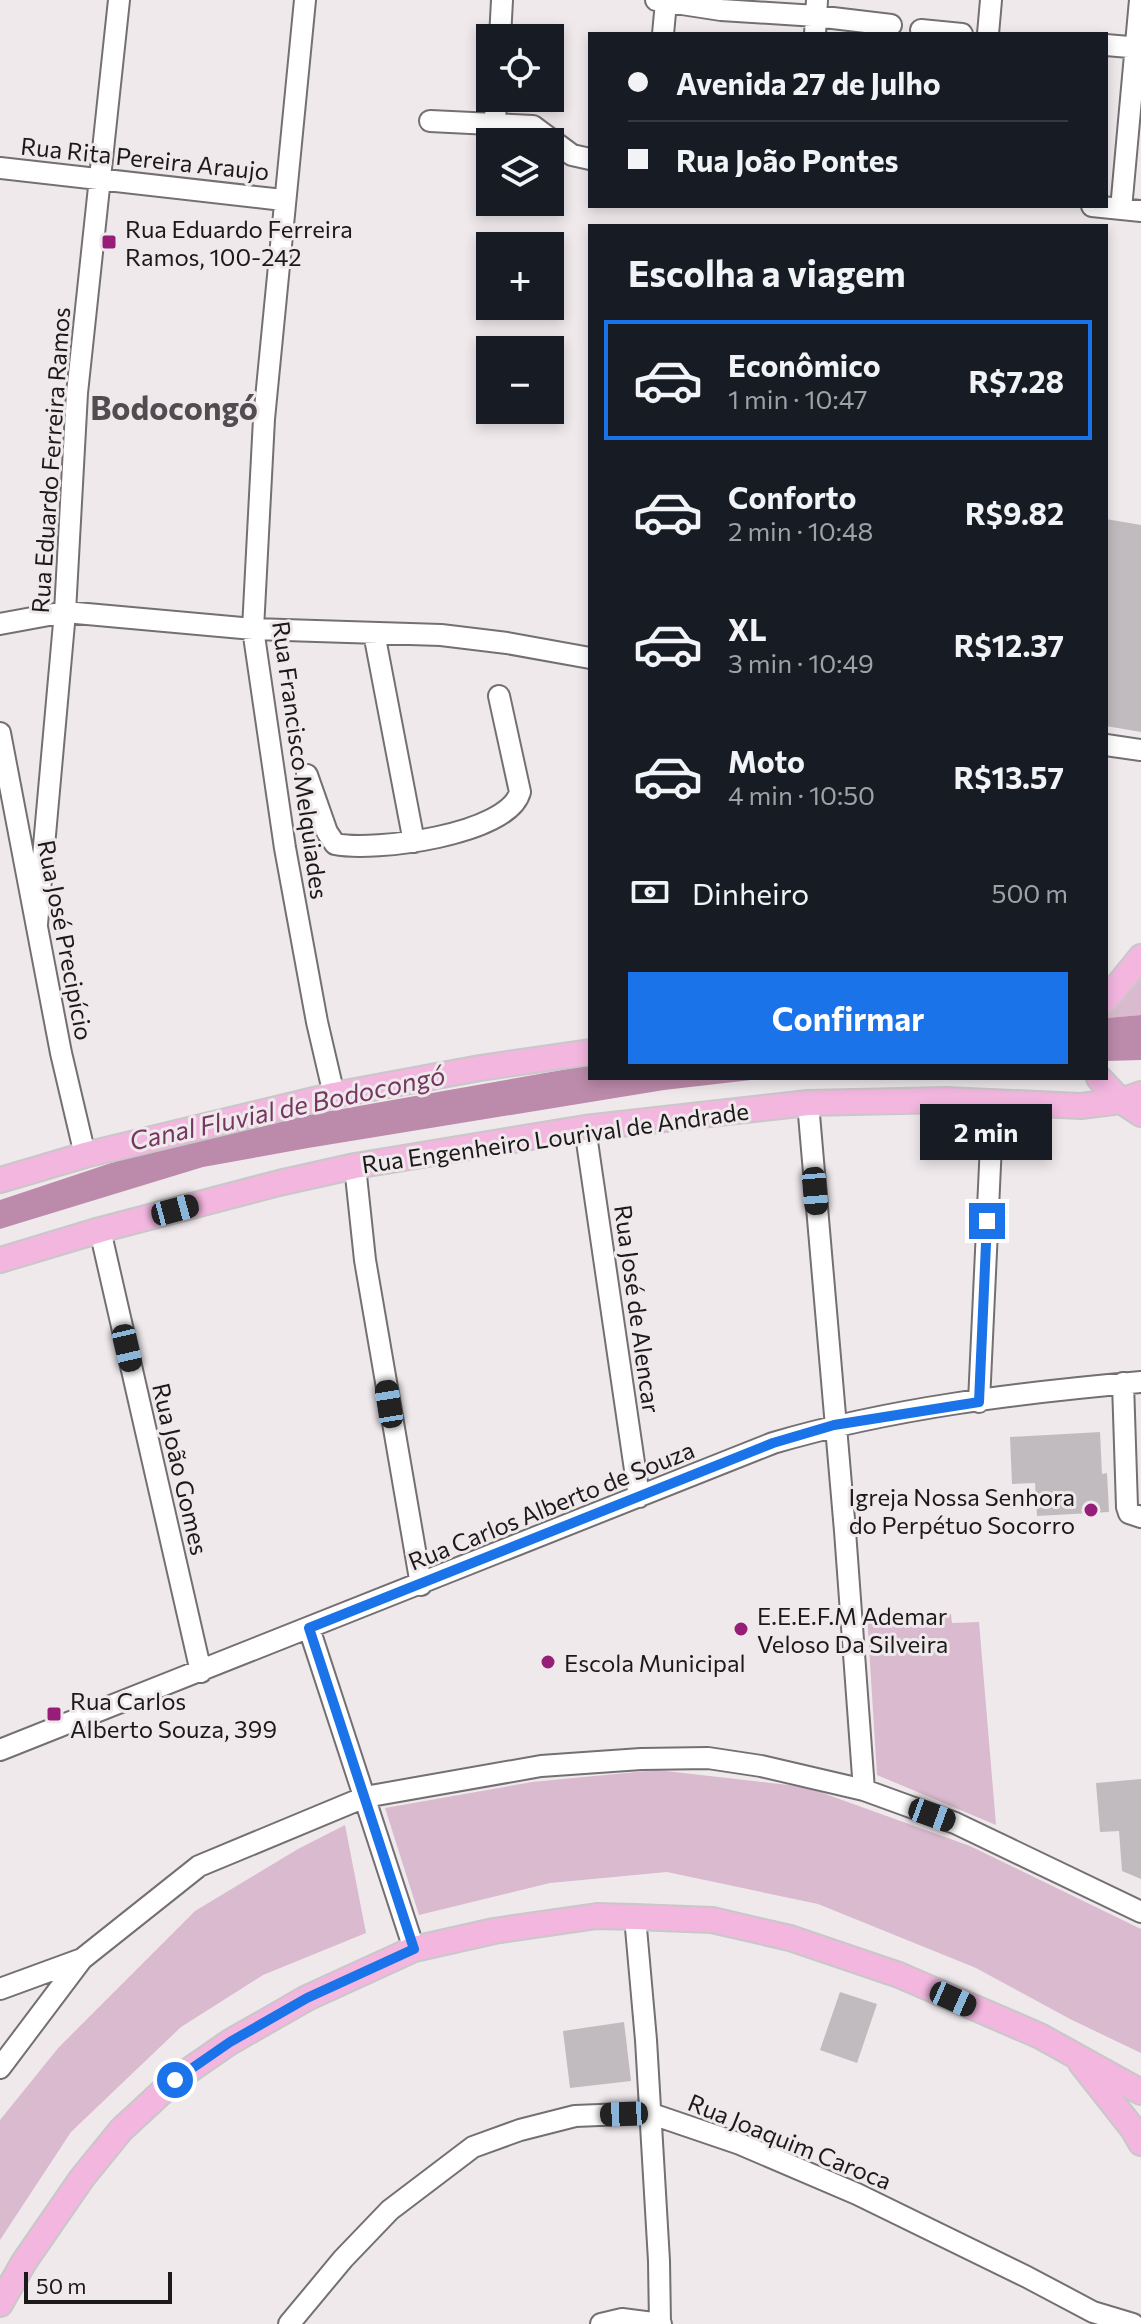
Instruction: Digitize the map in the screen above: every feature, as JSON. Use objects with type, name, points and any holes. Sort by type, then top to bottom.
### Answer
[{"type":"main road","points":[[1115,981],[1141,957]]},
{"type":"main road","points":[[0,1180],[85,1155],[334,1095],[480,1068],[588,1052]]},
{"type":"main road","points":[[1103,1080],[1134,1103]]},
{"type":"main road","name":"Rua Engenheiro Lourival de Andrade","points":[[0,1260],[279,1183],[355,1166],[585,1128],[808,1103],[993,1101],[1081,1106],[1134,1103]]},
{"type":"main road","points":[[0,2304],[24,2262],[82,2178],[121,2130],[175,2080],[230,2042],[307,1998],[414,1949],[509,1929],[597,1916],[635,1917],[712,1920],[790,1938],[899,1975],[1072,2052],[1141,2092]]},
{"type":"main road","points":[[1072,2052],[1141,2143]]},
{"type":"street","name":"Rua Eduardo Ferreira Ramos","points":[[37,924],[65,612],[77,393],[119,0]]},
{"type":"street","name":"Rua Francisco Melquiades","points":[[305,0],[283,200],[264,419],[253,629],[292,889],[334,1095]]},
{"type":"street","points":[[501,24],[502,0]]},
{"type":"street","points":[[988,32],[991,0]]},
{"type":"street","points":[[1108,208],[1131,210],[1140,0]]},
{"type":"street","points":[[663,32],[661,1],[891,25]]},
{"type":"street","points":[[921,30],[942,32]]},
{"type":"street","points":[[1108,45],[1138,48]]},
{"type":"street","points":[[495,112],[495,125]]},
{"type":"street","points":[[430,121],[533,126],[572,155],[588,159]]},
{"type":"street","name":"Rua Rita Pereira Araujo","points":[[0,168],[283,200]]},
{"type":"street","points":[[0,624],[65,612],[253,629],[441,635],[588,658]]},
{"type":"street","points":[[374,633],[414,842]]},
{"type":"street","points":[[307,775],[327,832],[335,844],[370,847],[414,842],[486,821],[509,809],[517,802],[520,792],[499,696]]},
{"type":"street","name":"Rua José Precipício","points":[[0,733],[61,1053],[85,1155]]},
{"type":"street","points":[[1108,745],[1141,750]]},
{"type":"street","points":[[979,1402],[993,1101]]},
{"type":"street","points":[[808,1103],[864,1790]]},
{"type":"street","name":"Rua José de Alencar","points":[[585,1128],[639,1497]]},
{"type":"street","points":[[355,1166],[365,1260],[421,1585]]},
{"type":"street","name":"Rua João Gomes","points":[[100,1230],[201,1672]]},
{"type":"street","points":[[1132,1383],[1127,1507],[1129,1513],[1141,1517]]},
{"type":"street","name":"Rua Carlos Alberto de Souza","points":[[0,1750],[773,1443],[834,1425],[979,1402],[1132,1383]]},
{"type":"street","points":[[309,1628],[414,1949]]},
{"type":"street","points":[[0,2068],[82,1959],[199,1866],[365,1797],[541,1766],[708,1758],[761,1766],[864,1790],[955,1823],[1141,1912]]},
{"type":"street","points":[[601,2324],[622,2319],[660,2324],[642,1984],[635,1917]]},
{"type":"street","points":[[0,1989],[82,1959]]},
{"type":"street","name":"Rua Joaquim Caroca","points":[[289,2324],[343,2259],[390,2210],[473,2147],[520,2130],[575,2116],[649,2113],[740,2144],[843,2188],[1093,2312],[1133,2324]]},
{"type":"shaded area","points":[[1141,971],[1141,1015],[1108,1018],[1114,1002]]},
{"type":"shaded area","points":[[1141,1015],[1141,1060],[1108,1061],[1108,1018]]},
{"type":"shaded area","points":[[588,1065],[588,1080],[752,1080],[664,1090],[203,1167],[0,1229],[0,1200],[195,1135]]},
{"type":"shaded area","points":[[951,1614],[952,1623],[979,1622],[996,1825],[877,1775],[867,1615]]},
{"type":"shaded area","points":[[657,1770],[806,1787],[970,1846],[1141,1929],[1141,2053],[976,1968],[818,1904],[667,1872],[550,1883],[419,1915],[385,1808],[532,1782]]},
{"type":"shaded area","points":[[345,1825],[366,1933],[263,1975],[181,2027],[71,2132],[0,2240],[0,2120],[59,2047],[195,1911],[298,1849]]},
{"type":"building","points":[[1108,519],[1141,525],[1141,732],[1108,726]]},
{"type":"building","points":[[1100,1432],[1102,1474],[1107,1473],[1109,1512],[1037,1516],[1035,1483],[1012,1484],[1010,1437]]},
{"type":"building","points":[[1141,1779],[1141,1879],[1122,1871],[1119,1831],[1100,1832],[1096,1783]]},
{"type":"building","points":[[840,1992],[877,2004],[857,2063],[820,2050]]},
{"type":"building","points":[[624,2022],[631,2081],[570,2088],[563,2031]]},
{"type":"place","name":"Rua Eduardo Ferreira Ramos, 100-242","points":[[109,242]]},
{"type":"place","name":"Igreja Nossa Senhora do Perpétuo Socorro","points":[[1091,1510]]},
{"type":"place","name":"E.E.E.F.M Ademar Veloso Da Silveira","points":[[741,1629]]},
{"type":"place","name":"Escola Municipal","points":[[548,1662]]},
{"type":"place","name":"Rua Carlos Alberto Souza, 399","points":[[54,1714]]},
{"type":"district","name":"Bodocongó","points":[[174,407]]},
{"type":"route","points":[[175,2080],[230,2042],[307,1998],[414,1949],[309,1628],[773,1443],[834,1425],[979,1402],[987,1221]]},
{"type":"water label","name":"Canal Fluvial de Bodocongó","points":[[287,1107]]}]
